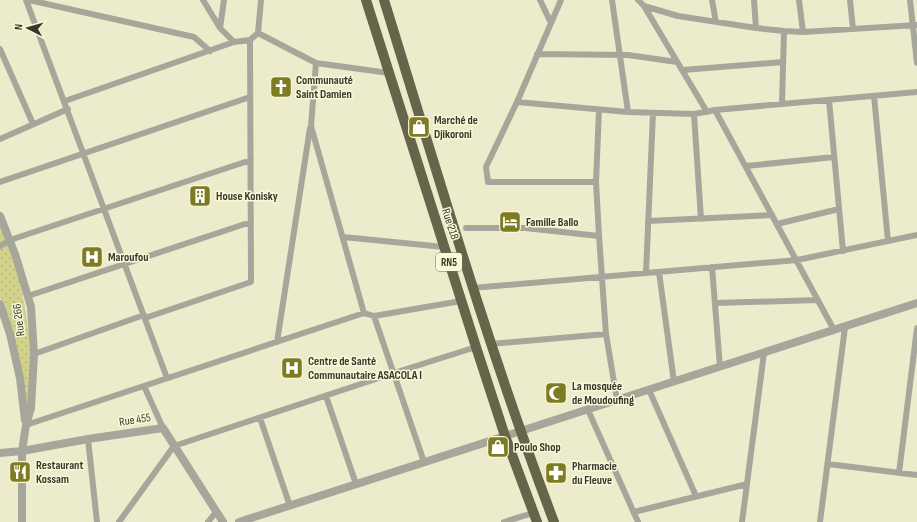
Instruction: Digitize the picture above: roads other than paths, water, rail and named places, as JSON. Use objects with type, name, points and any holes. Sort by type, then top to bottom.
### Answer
[{"type":"highway","name":"Rue 218","points":[[366,0],[388,73],[505,436],[535,518]]},
{"type":"highway","name":"Rue 218","points":[[384,0],[472,288],[554,522]]},
{"type":"street","points":[[167,378],[28,0],[49,2],[194,37],[210,51]]},
{"type":"street","points":[[203,0],[220,28],[234,42]]},
{"type":"street","points":[[220,28],[224,0]]},
{"type":"street","points":[[65,101],[234,42],[250,40],[258,33],[261,0]]},
{"type":"street","points":[[540,0],[550,23]]},
{"type":"street","points":[[561,0],[517,102],[486,167],[488,182],[596,182]]},
{"type":"street","points":[[612,0],[628,112]]},
{"type":"street","points":[[638,0],[644,6],[707,112]]},
{"type":"street","points":[[712,0],[716,22]]},
{"type":"street","points":[[754,0],[756,28]]},
{"type":"street","points":[[799,0],[803,32]]},
{"type":"street","points":[[850,0],[853,29]]},
{"type":"street","points":[[910,0],[915,25],[917,62]]},
{"type":"street","points":[[644,6],[678,16],[784,31],[803,32],[915,25]]},
{"type":"street","points":[[782,104],[784,31]]},
{"type":"street","points":[[258,33],[316,63],[388,73]]},
{"type":"street","points":[[34,354],[144,316],[251,282],[250,40]]},
{"type":"street","points":[[0,49],[33,124]]},
{"type":"street","points":[[538,54],[620,55],[678,62]]},
{"type":"street","points":[[683,70],[783,62]]},
{"type":"street","points":[[277,342],[311,126],[316,63]]},
{"type":"street","points":[[517,102],[628,112],[694,114],[716,110],[917,92]]},
{"type":"street","points":[[0,182],[250,96]]},
{"type":"street","points":[[874,96],[888,241]]},
{"type":"street","points":[[829,100],[843,251]]},
{"type":"street","points":[[0,139],[68,110]]},
{"type":"street","points":[[599,110],[596,182],[599,236],[606,334],[617,400]]},
{"type":"street","points":[[716,110],[834,330]]},
{"type":"street","points":[[646,273],[653,113]]},
{"type":"street","points":[[694,114],[701,219]]},
{"type":"street","points":[[311,126],[364,313]]},
{"type":"street","points":[[746,166],[834,157]]},
{"type":"street","points":[[0,246],[10,240],[251,160]]},
{"type":"street","points":[[777,224],[839,209]]},
{"type":"street","points":[[648,221],[772,215]]},
{"type":"street","name":"Rue 266","points":[[0,216],[15,254],[31,307],[34,354],[31,408],[26,425],[22,451],[22,522]]},
{"type":"street","points":[[28,296],[251,222]]},
{"type":"street","points":[[466,228],[525,228],[599,236]]},
{"type":"street","points":[[472,288],[797,260],[917,235]]},
{"type":"street","points":[[343,237],[444,247]]},
{"type":"street","points":[[712,267],[720,367]]},
{"type":"street","points":[[658,272],[674,382]]},
{"type":"street","points":[[715,302],[818,300]]},
{"type":"street","points":[[26,425],[364,313],[374,316],[461,301]]},
{"type":"street","points":[[239,522],[917,303]]},
{"type":"street","name":"Rue 266","points":[[0,304],[10,334],[20,378],[26,425]]},
{"type":"street","points":[[374,316],[424,462]]},
{"type":"street","points":[[820,522],[845,327]]},
{"type":"street","points":[[899,473],[917,328]]},
{"type":"street","points":[[491,344],[606,334]]},
{"type":"street","points":[[119,522],[174,446],[476,347]]},
{"type":"street","points":[[742,522],[764,353]]},
{"type":"street","points":[[144,386],[163,428]]},
{"type":"street","points":[[649,390],[696,496]]},
{"type":"street","points":[[909,394],[917,395]]},
{"type":"street","points":[[326,396],[356,484]]},
{"type":"street","points":[[588,410],[638,522]]},
{"type":"street","points":[[260,418],[290,506]]},
{"type":"street","name":"Rue 455","points":[[0,453],[22,451],[88,439],[163,428],[223,522]]},
{"type":"street","points":[[88,439],[97,522]]},
{"type":"street","points":[[828,464],[917,475]]},
{"type":"street","points":[[634,512],[747,484]]},
{"type":"street","points":[[208,522],[216,512]]},
{"type":"street","points":[[504,522],[535,518]]},
{"type":"place","name":"Communauté Saint Damien","points":[[281,87]]},
{"type":"place","name":"Marché de Djikoroni","points":[[419,127]]},
{"type":"place","name":"House Konisky","points":[[200,196]]},
{"type":"place","name":"Famille Ballo","points":[[510,222]]},
{"type":"place","name":"Maroufou","points":[[92,257]]},
{"type":"place","name":"Centre de Santé Communautaire ASACOLA I","points":[[292,368]]},
{"type":"place","name":"La mosquée de Moudoufing","points":[[556,393]]},
{"type":"place","name":"Poulo Shop","points":[[498,447]]},
{"type":"place","name":"Restaurant Kossam","points":[[20,472]]},
{"type":"place","name":"Pharmacie du Fleuve","points":[[556,473]]}]
